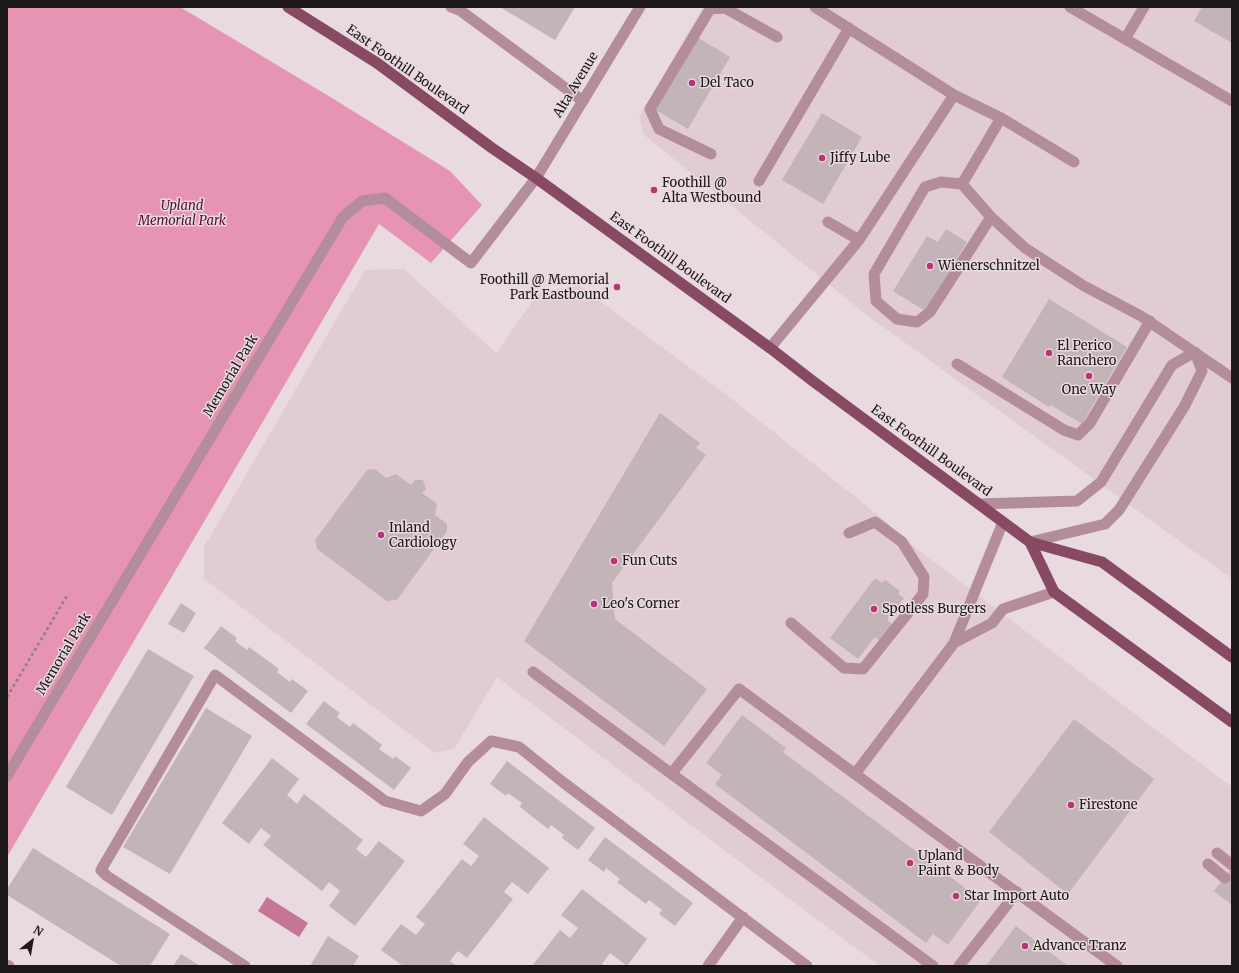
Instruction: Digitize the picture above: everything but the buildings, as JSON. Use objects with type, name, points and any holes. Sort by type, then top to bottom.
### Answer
[{"type":"main road","name":"East Foothill Boulevard","points":[[288,7],[377,63],[492,148],[536,178],[770,348],[1030,542],[1102,562],[1232,657]]},
{"type":"main road","name":"East Foothill Boulevard","points":[[1030,542],[1054,592],[1232,722]]},
{"type":"street","points":[[452,7],[461,11],[583,101]]},
{"type":"street","name":"Alta Avenue","points":[[536,178],[640,7]]},
{"type":"street","points":[[815,7],[954,95],[1001,118],[1074,162]]},
{"type":"street","points":[[1070,7],[1232,101]]},
{"type":"street","points":[[1125,39],[1144,7]]},
{"type":"street","points":[[712,154],[659,129],[650,109],[710,9],[724,8],[777,37]]},
{"type":"street","points":[[758,181],[849,28]]},
{"type":"street","points":[[770,348],[859,240],[954,95]]},
{"type":"street","points":[[962,184],[1001,118]]},
{"type":"street","name":"Memorial Park","points":[[7,776],[343,217],[362,201],[385,198],[471,263],[536,178]]},
{"type":"street","points":[[990,218],[930,312],[917,322],[897,319],[876,301],[874,274],[925,187],[941,182],[962,184],[990,218],[1025,248],[1084,286],[1150,321],[1232,378]]},
{"type":"street","points":[[828,222],[859,240]]},
{"type":"street","points":[[957,364],[1064,430],[1078,435],[1090,423],[1150,321]]},
{"type":"street","points":[[979,504],[1077,501],[1101,482],[1172,365],[1195,352]]},
{"type":"street","points":[[1030,542],[1105,524],[1119,510],[1184,407],[1202,371],[1195,352]]},
{"type":"street","points":[[791,623],[844,668],[863,669],[923,594],[924,577],[902,542],[875,522],[849,533]]},
{"type":"street","points":[[855,774],[954,643],[1003,522]]},
{"type":"street","points":[[954,643],[992,623],[1003,609],[1054,592]]},
{"type":"street","points":[[533,672],[933,966]]},
{"type":"street","points":[[245,966],[107,876],[101,870],[215,675],[384,801],[421,811],[445,794],[468,762],[491,741],[519,747],[564,783],[807,966]]},
{"type":"street","points":[[672,773],[739,689],[1117,966]]},
{"type":"street","points":[[1217,853],[1232,865]]},
{"type":"street","points":[[1208,864],[1225,878]]},
{"type":"street","points":[[959,966],[1017,892]]},
{"type":"street","points":[[708,966],[743,917]]},
{"type":"path","points":[[7,697],[68,594]]},
{"type":"shaded area","points":[[703,7],[1232,7],[1232,579],[868,316],[644,135],[639,117]]},
{"type":"shaded area","points":[[404,269],[496,353],[539,292],[580,286],[732,399],[878,515],[913,546],[1232,787],[1232,966],[880,966],[732,856],[497,677],[454,749],[435,753],[204,579],[204,547],[365,270]]},
{"type":"shaded area","points":[[267,897],[308,923],[299,937],[258,911]]},
{"type":"green space","name":"Upland Memorial Park","points":[[7,7],[180,7],[450,171],[482,205],[431,263],[379,224],[7,857]]},
{"type":"place","name":"Del Taco","points":[[692,83]]},
{"type":"place","name":"Jiffy Lube","points":[[822,158]]},
{"type":"place","name":"Foothill @ Alta Westbound","points":[[654,190]]},
{"type":"place","name":"Wienerschnitzel","points":[[930,266]]},
{"type":"place","name":"Foothill @ Memorial Park Eastbound","points":[[617,287]]},
{"type":"place","name":"El Perico Ranchero","points":[[1049,353]]},
{"type":"place","name":"One Way","points":[[1089,376]]},
{"type":"place","name":"Inland Cardiology","points":[[381,535]]},
{"type":"place","name":"Fun Cuts","points":[[614,561]]},
{"type":"place","name":"Leo's Corner","points":[[594,604]]},
{"type":"place","name":"Spotless Burgers","points":[[874,609]]},
{"type":"place","name":"Firestone","points":[[1071,805]]},
{"type":"place","name":"Upland Paint & Body","points":[[910,863]]},
{"type":"place","name":"Star Import Auto","points":[[956,896]]},
{"type":"place","name":"Advance Tranz","points":[[1025,946]]}]
